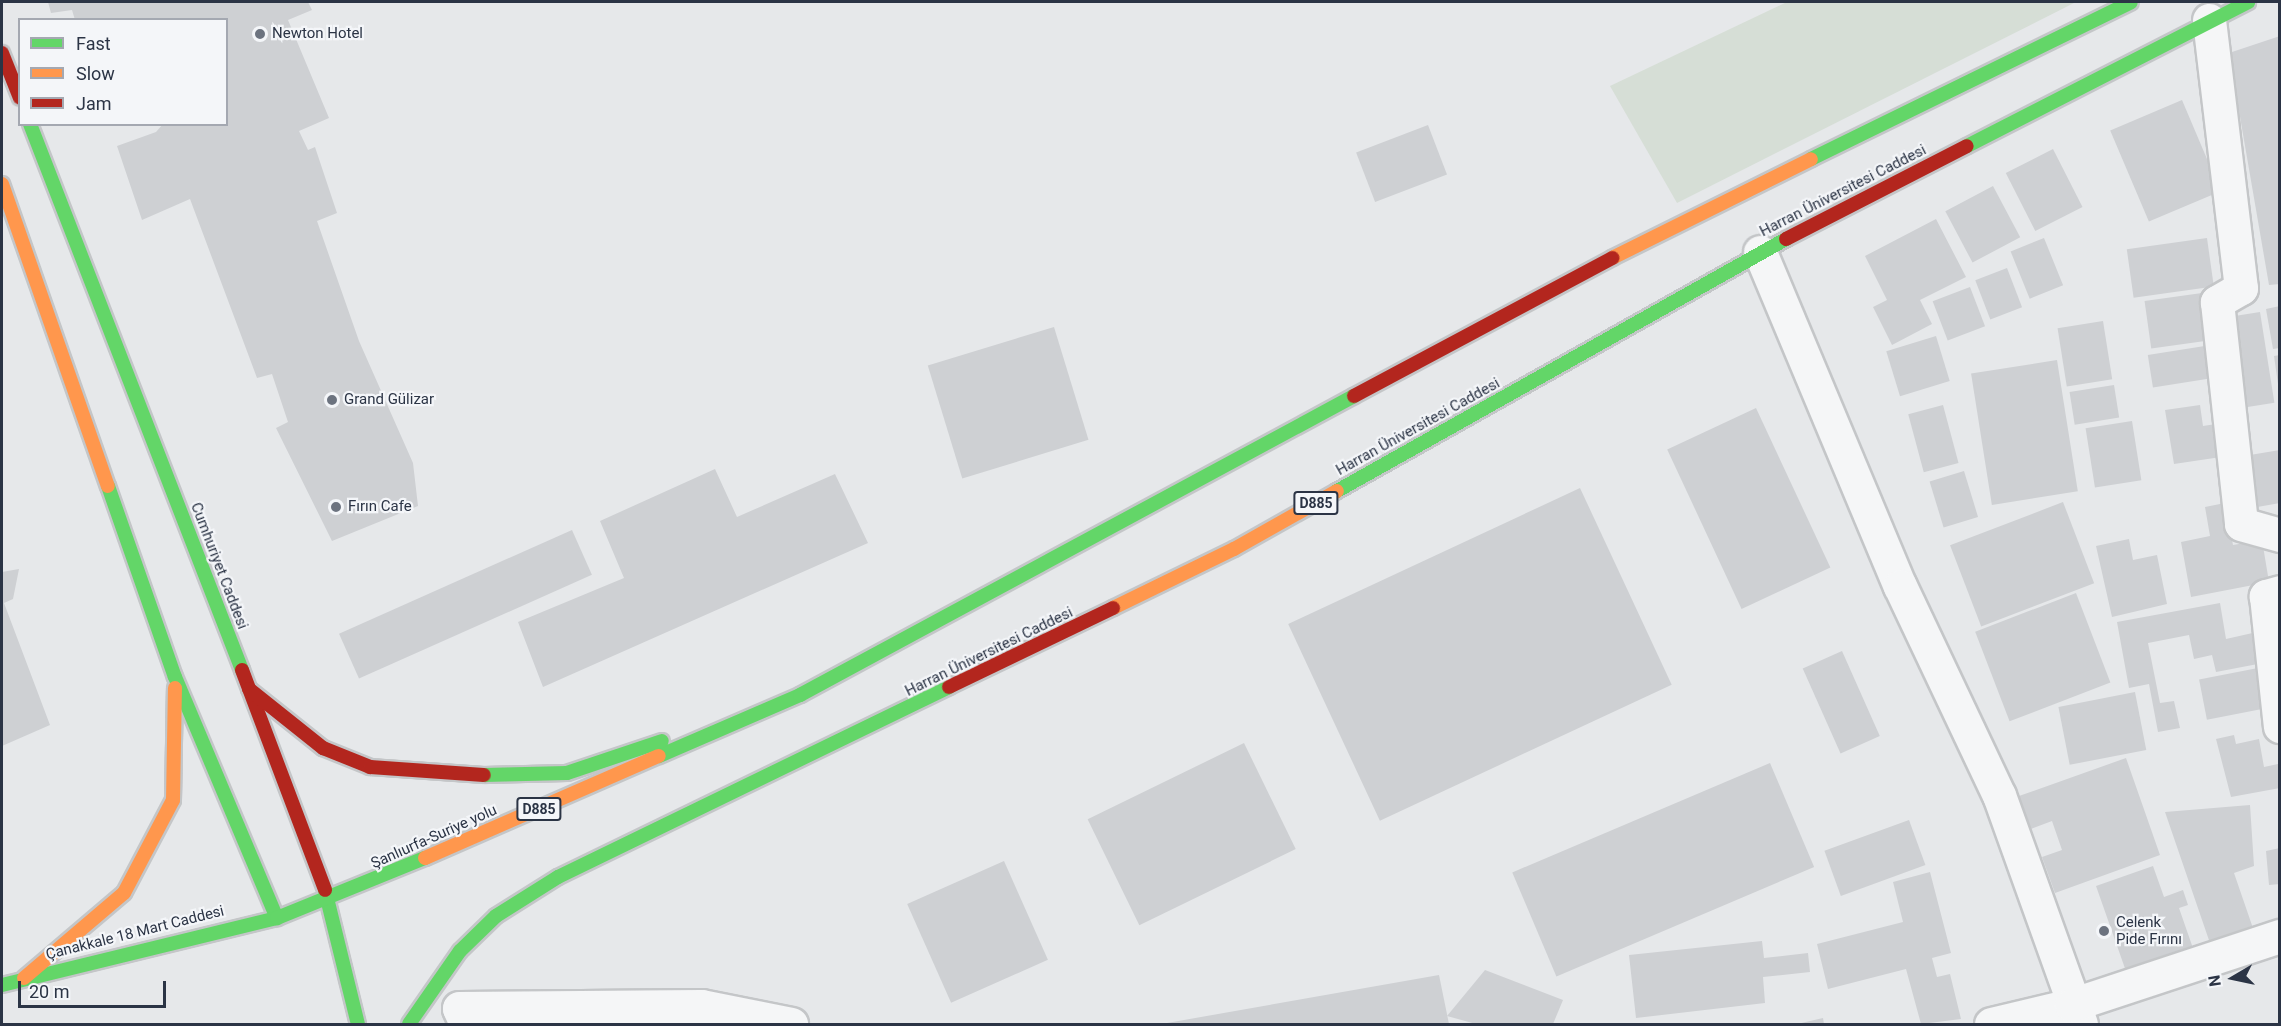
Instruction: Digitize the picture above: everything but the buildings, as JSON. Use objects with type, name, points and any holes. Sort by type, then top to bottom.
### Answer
[{"type":"main road","name":"D885","points":[[800,695],[1617,255],[2131,2]]},
{"type":"main road","name":"Harran Üniversitesi Caddesi","points":[[409,1024],[460,951],[496,916],[558,877],[1234,549],[1760,252],[2248,2]]},
{"type":"main road","points":[[2,53],[18,93]]},
{"type":"main road","name":"Cumhuriyet Caddesi","points":[[31,126],[328,900],[358,1024]]},
{"type":"main road","points":[[2,184],[175,677],[277,918]]},
{"type":"main road","points":[[24,978],[124,893],[172,800],[175,677]]},
{"type":"main road","points":[[248,687],[323,748],[370,767],[457,776],[567,773],[800,695]]},
{"type":"main road","name":"Şanlıurfa-Suriye yolu","points":[[277,918],[328,900],[800,695]]},
{"type":"main road","name":"Çanakkale 18 Mart Caddesi","points":[[2,985],[277,918]]},
{"type":"street","points":[[2209,20],[2241,288],[2217,302],[2241,524],[2280,535]]},
{"type":"street","points":[[1760,252],[1900,586],[1999,795],[2076,1015]]},
{"type":"street","points":[[2280,592],[2266,596],[2280,726]]},
{"type":"street","points":[[1991,1024],[2076,1015],[2280,936]]},
{"type":"street","points":[[463,1016],[701,1006],[791,1024]]},
{"type":"shaded area","points":[[1787,2],[2076,2],[1677,203],[1610,86]]},
{"type":"traffic: fast","points":[[1811,159],[2131,2]]},
{"type":"traffic: fast","points":[[1967,146],[2248,2]]},
{"type":"traffic: fast","points":[[31,126],[242,670]]},
{"type":"traffic: fast","points":[[1337,491],[1786,239]]},
{"type":"traffic: fast","points":[[659,756],[800,695],[1354,396]]},
{"type":"traffic: fast","points":[[108,486],[175,677],[277,918]]},
{"type":"traffic: fast","points":[[409,1024],[460,951],[496,916],[558,877],[949,687]]},
{"type":"traffic: fast","points":[[484,775],[567,773],[662,741]]},
{"type":"traffic: fast","points":[[2,985],[277,918],[425,858]]},
{"type":"traffic: fast","points":[[325,890],[358,1024]]},
{"type":"traffic: slow","points":[[1612,258],[1811,159]]},
{"type":"traffic: slow","points":[[2,184],[108,486]]},
{"type":"traffic: slow","points":[[1113,608],[1234,549],[1337,491]]},
{"type":"traffic: slow","points":[[24,978],[124,893],[173,800],[175,688]]},
{"type":"traffic: slow","points":[[425,858],[659,756]]},
{"type":"traffic: jam","points":[[2,53],[18,93]]},
{"type":"traffic: jam","points":[[1786,239],[1967,146]]},
{"type":"traffic: jam","points":[[1354,396],[1612,258]]},
{"type":"traffic: jam","points":[[949,687],[1113,608]]},
{"type":"traffic: jam","points":[[242,670],[325,890]]},
{"type":"traffic: jam","points":[[249,689],[323,748],[370,767],[484,775]]},
{"type":"place","name":"Newton Hotel","points":[[260,34]]},
{"type":"place","name":"Grand Gülizar","points":[[332,400]]},
{"type":"place","name":"Fırın Cafe","points":[[336,507]]},
{"type":"place","name":"Celenk Pide Fırını","points":[[2104,931]]}]
